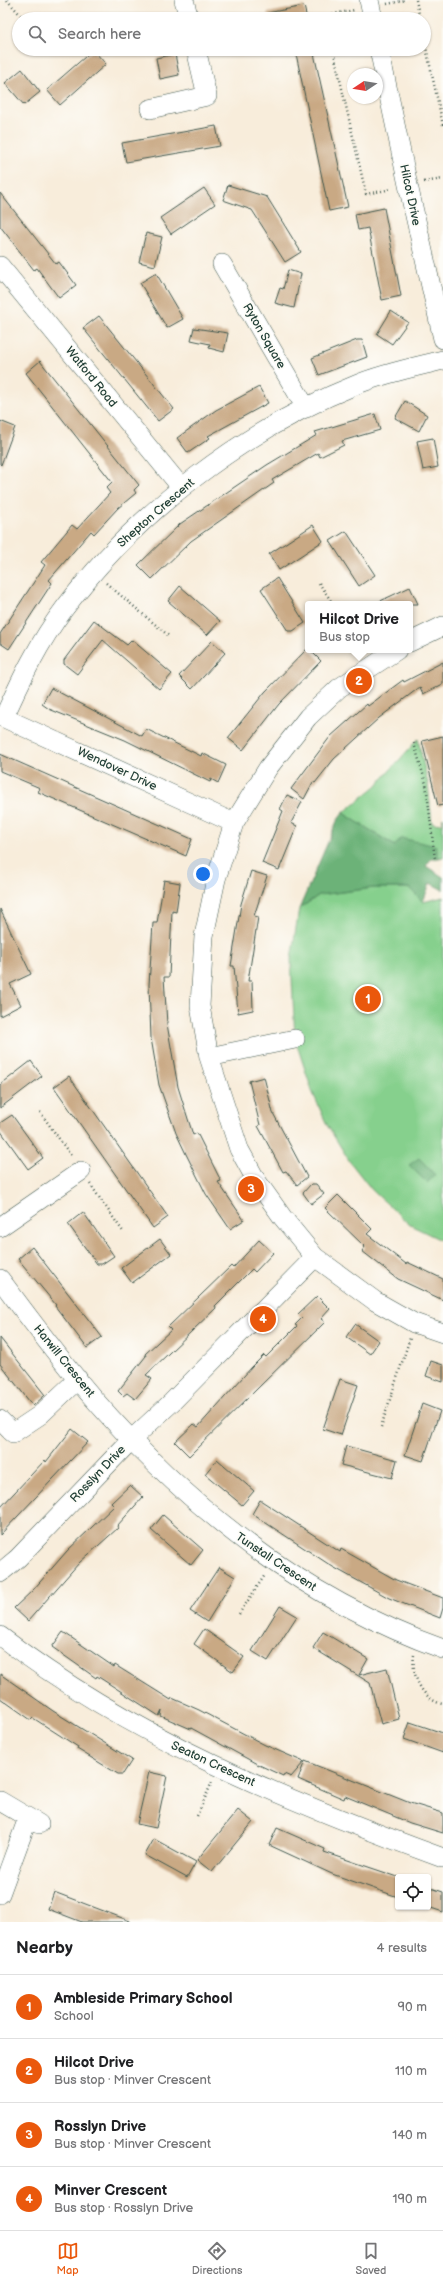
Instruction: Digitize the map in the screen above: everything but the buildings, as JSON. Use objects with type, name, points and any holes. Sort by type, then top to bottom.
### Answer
[{"type":"street","points":[[184,0],[187,12]]},
{"type":"street","points":[[150,109],[207,96],[198,56]]},
{"type":"street","name":"Hilcot Drive","points":[[381,56],[408,185],[443,340]]},
{"type":"street","name":"Ryton Square","points":[[222,264],[306,408]]},
{"type":"street","name":"Watford Road","points":[[0,266],[181,487]]},
{"type":"street","name":"Shepton Crescent","points":[[2,717],[29,664],[63,610],[93,571],[131,531],[181,487],[263,432],[306,408],[360,383],[443,360]]},
{"type":"street","points":[[413,641],[443,626]]},
{"type":"street","points":[[392,653],[340,688],[308,717],[268,768],[234,823],[216,879],[204,936],[200,1006],[209,1057],[223,1104],[242,1155],[256,1180],[283,1218],[316,1257],[375,1301],[414,1323],[443,1334]]},
{"type":"street","name":"Wendover Drive","points":[[2,717],[234,823]]},
{"type":"street","points":[[209,1057],[295,1039]]},
{"type":"street","points":[[0,1227],[81,1171]]},
{"type":"street","name":"Rosslyn Drive","points":[[0,1573],[18,1558],[131,1440],[172,1402],[316,1257]]},
{"type":"street","name":"Harwill Crescent","points":[[0,1279],[78,1379],[131,1440]]},
{"type":"street","points":[[0,1420],[13,1433],[40,1415],[78,1379]]},
{"type":"street","name":"Tunstall Crescent","points":[[131,1440],[216,1520],[273,1563],[350,1609],[383,1626],[443,1649]]},
{"type":"street","name":"Seaton Crescent","points":[[0,1636],[48,1671],[143,1730],[218,1768],[338,1820],[443,1858]]},
{"type":"street","points":[[0,1801],[34,1821],[0,1894]]},
{"type":"path","points":[[7,0],[18,12]]},
{"type":"path","points":[[416,0],[419,12]]},
{"type":"path","points":[[349,12],[371,9]]},
{"type":"path","points":[[335,56],[366,194],[408,185]]},
{"type":"path","points":[[428,56],[443,125]]},
{"type":"path","points":[[93,571],[170,637]]},
{"type":"path","points":[[319,583],[331,601]]},
{"type":"path","points":[[414,743],[426,784],[435,859]]},
{"type":"path","points":[[381,1427],[414,1323]]},
{"type":"path","points":[[239,1614],[273,1563]]},
{"type":"path","points":[[417,1640],[413,1665],[414,1675],[433,1702],[443,1704]]},
{"type":"path","points":[[197,1816],[218,1768]]},
{"type":"green space","points":[[418,739],[428,784],[432,823],[443,824],[443,857],[439,858],[436,846],[395,846],[343,813],[376,786]]},
{"type":"green space","points":[[343,813],[395,846],[401,838],[436,846],[439,858],[431,859],[426,866],[443,877],[443,890],[430,883],[423,902],[409,888],[373,888],[319,895],[299,909],[337,821]]},
{"type":"green space","points":[[373,888],[409,888],[423,902],[443,897],[443,1241],[410,1225],[372,1190],[350,1162],[327,1125],[312,1091],[295,1039],[291,959],[299,909],[319,895]]},
{"type":"green space","points":[[419,1158],[435,1175],[427,1183],[409,1165]]},
{"type":"place","name":"Hilcot Drive","points":[[359,681]]},
{"type":"place","name":"Ambleside Primary School","points":[[368,999]]},
{"type":"place","name":"Rosslyn Drive","points":[[251,1189]]},
{"type":"place","name":"Minver Crescent","points":[[263,1319]]}]
